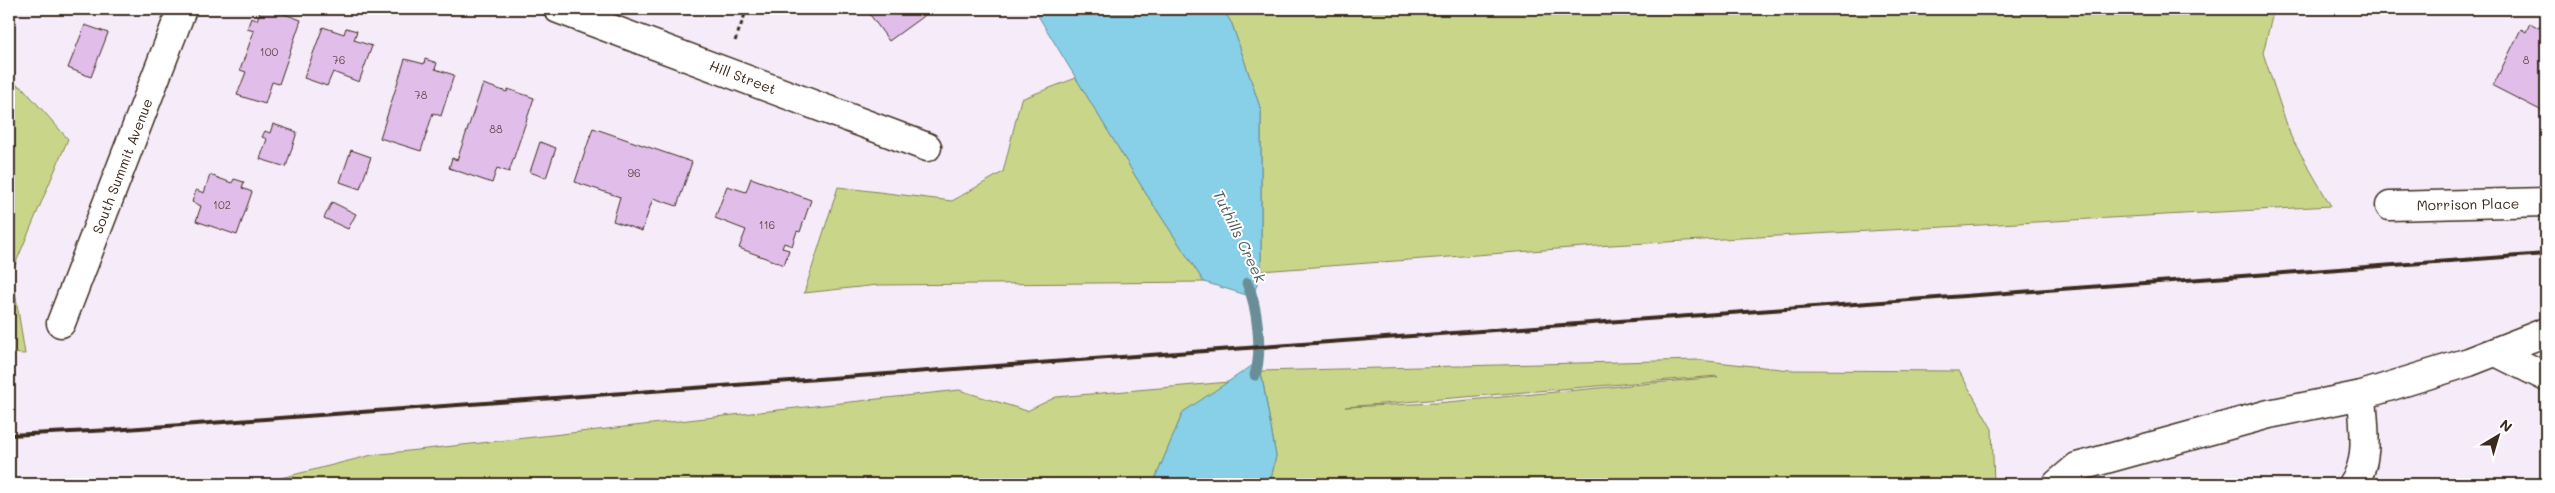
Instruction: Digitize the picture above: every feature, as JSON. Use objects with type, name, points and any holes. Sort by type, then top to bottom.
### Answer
[{"type":"street","name":"South Summit Avenue","points":[[61,324],[182,9]]},
{"type":"street","name":"Hill Street","points":[[558,9],[927,147]]},
{"type":"street","name":"Morrison Place","points":[[2390,206],[2546,202]]},
{"type":"street","points":[[2057,484],[2077,467],[2269,414],[2362,394],[2496,352],[2546,332]]},
{"type":"street","points":[[2496,352],[2546,377]]},
{"type":"street","points":[[2353,484],[2360,475],[2364,462],[2362,394]]},
{"type":"green space","points":[[1223,9],[2274,9],[2263,53],[2291,137],[2331,206],[1611,245],[1261,271],[1261,110],[1232,24]]},
{"type":"green space","points":[[1076,78],[1145,192],[1204,282],[878,285],[804,293],[838,187],[952,201],[1003,172],[1021,99]]},
{"type":"green space","points":[[9,81],[23,88],[68,139],[12,272],[25,354],[9,353]]},
{"type":"green space","points":[[1698,360],[1790,370],[1959,371],[1992,429],[1994,484],[1270,484],[1276,456],[1261,371]],"holes":[[[1718,377],[1437,403],[1345,407]]]},
{"type":"green space","points":[[1229,382],[1183,412],[1153,484],[281,484],[281,478],[372,455],[959,390],[1027,411],[1056,397]]},
{"type":"water","points":[[1034,9],[1223,9],[1232,24],[1261,110],[1261,271],[1253,297],[1204,282],[1145,192]]},
{"type":"water","points":[[1259,361],[1276,456],[1270,484],[1153,484],[1183,412]]},
{"type":"building","points":[[261,9],[270,9],[301,20],[279,84],[272,82],[265,104],[237,95],[246,72],[240,70],[254,31],[247,29],[251,18],[257,20]]},
{"type":"building","points":[[866,9],[933,9],[889,41]]},
{"type":"building","points":[[2546,14],[2546,113],[2493,86],[2521,29],[2526,32],[2530,23],[2539,28]]},
{"type":"building","points":[[85,25],[108,33],[91,77],[68,68]]},
{"type":"building","points":[[323,27],[344,34],[346,28],[357,31],[354,40],[372,46],[359,82],[333,72],[327,86],[304,78]]},
{"type":"building","points":[[405,59],[424,64],[425,59],[437,63],[435,69],[454,75],[441,116],[433,113],[421,151],[380,138]]},
{"type":"building","points":[[483,84],[507,92],[508,89],[534,98],[509,172],[497,168],[492,183],[449,168],[452,158],[457,160]]},
{"type":"building","points":[[273,124],[297,132],[286,167],[260,159],[267,139],[262,137],[265,131],[270,133]]},
{"type":"building","points":[[593,128],[692,162],[677,206],[653,198],[642,231],[613,221],[620,197],[575,182]]},
{"type":"building","points":[[540,142],[556,148],[546,178],[530,172]]},
{"type":"building","points":[[351,150],[371,157],[360,189],[340,182]]},
{"type":"building","points":[[210,175],[232,183],[234,179],[244,182],[242,188],[252,192],[237,235],[196,221],[201,206],[192,202],[196,190],[204,193]]},
{"type":"building","points":[[751,178],[811,200],[800,232],[797,231],[792,246],[784,243],[782,248],[789,250],[784,265],[739,248],[746,230],[715,218],[727,186],[746,192]]},
{"type":"building","points":[[332,202],[356,214],[348,229],[324,218]]},
{"type":"waterway","name":"Tuthills Creek","points":[[1247,283],[1254,303],[1258,328],[1259,354],[1255,375]]},
{"type":"railway","points":[[9,435],[112,430],[2546,254]]}]
